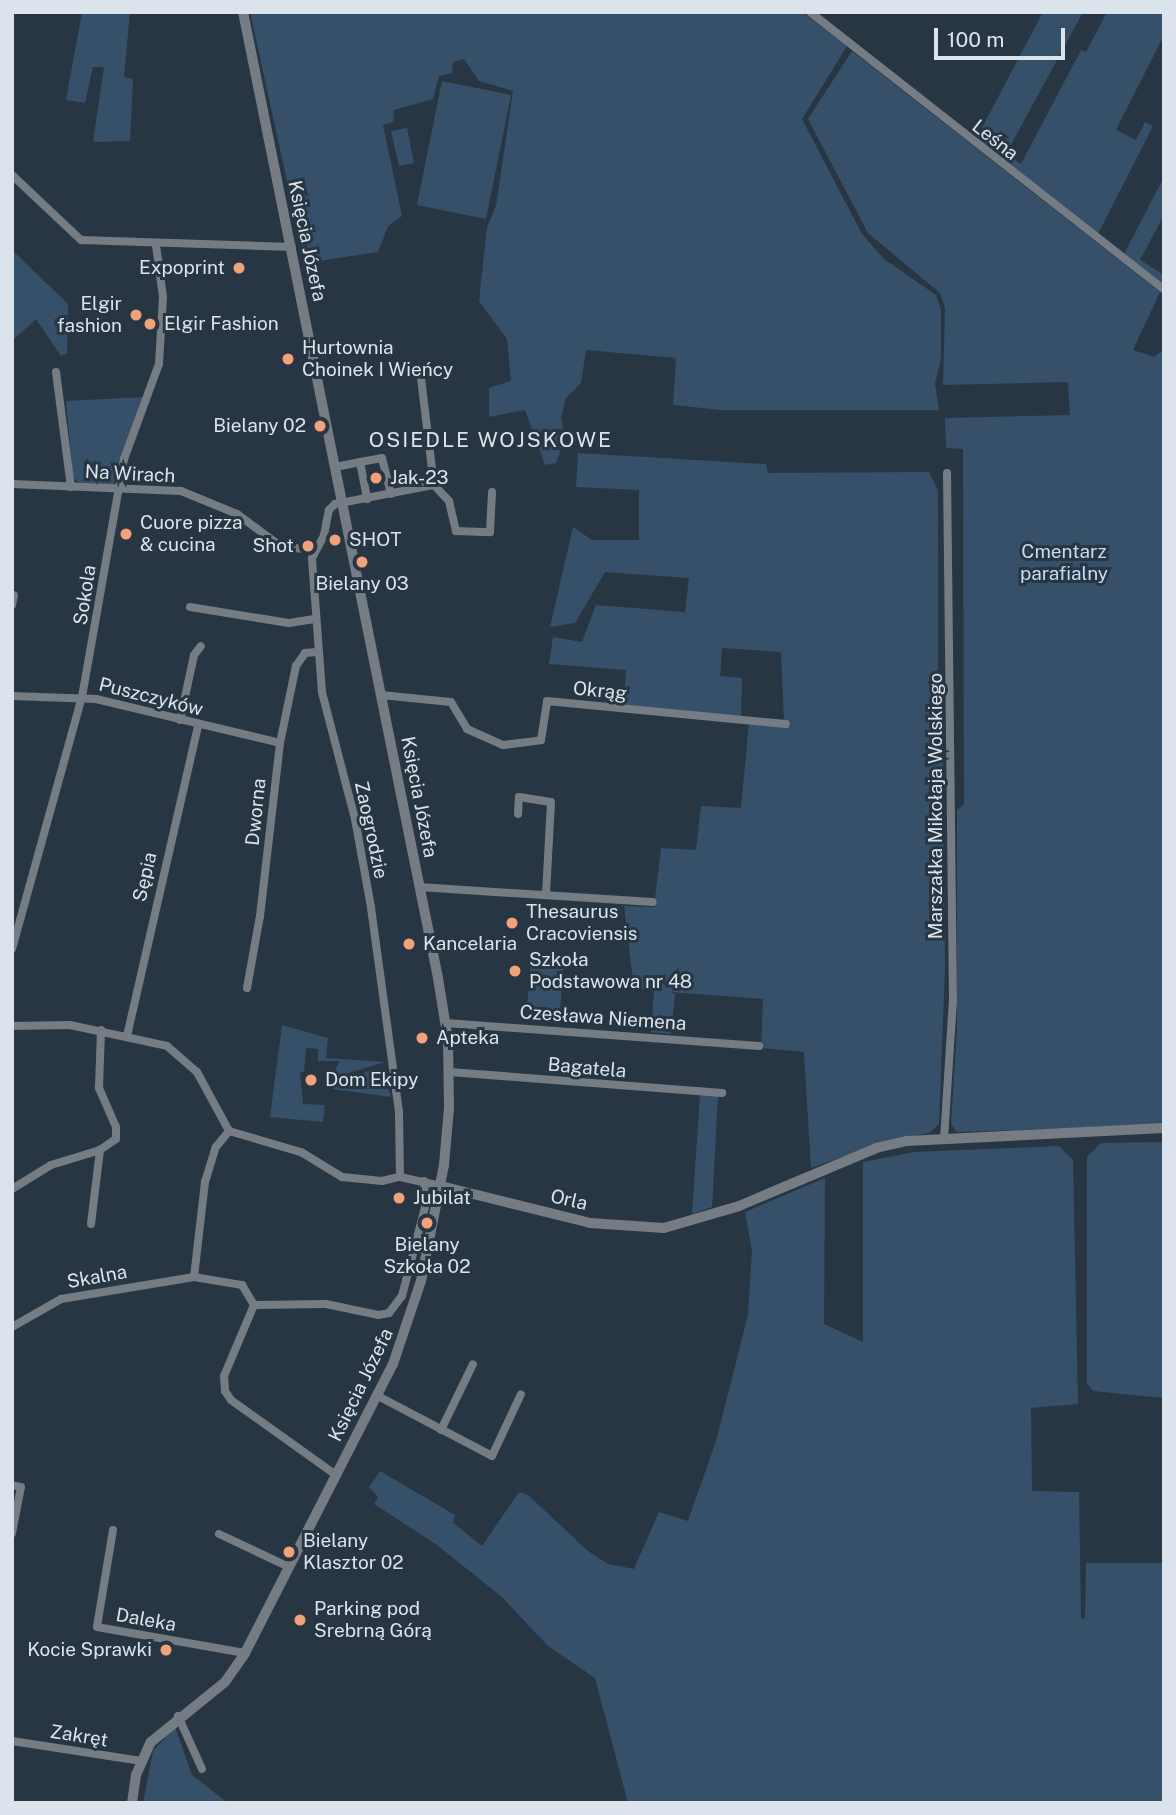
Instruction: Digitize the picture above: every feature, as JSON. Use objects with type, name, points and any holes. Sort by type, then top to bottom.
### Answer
[{"type":"street","name":"Księcia Józefa","points":[[132,1803],[141,1761],[151,1742],[178,1716],[225,1682],[245,1653],[376,1395],[414,1312],[441,1186],[450,1072],[446,1023],[243,12]]},
{"type":"street","name":"Leśna","points":[[810,12],[1164,290]]},
{"type":"street","points":[[12,175],[81,240],[156,245],[292,247]]},
{"type":"street","name":"Sokola","points":[[12,949],[82,697],[117,489],[159,364],[163,297],[156,245]]},
{"type":"street","points":[[56,372],[71,487]]},
{"type":"street","points":[[421,378],[434,485],[449,501],[456,531],[489,532],[492,492]]},
{"type":"street","points":[[335,467],[382,458],[391,494]]},
{"type":"street","points":[[360,462],[367,499]]},
{"type":"street","name":"Marszałka Mikołaja Wolskiego","points":[[944,1139],[953,1002],[947,473]]},
{"type":"street","name":"Na Wirach","points":[[12,484],[190,494],[237,514],[286,549],[314,550]]},
{"type":"street","points":[[342,503],[434,485]]},
{"type":"street","name":"Zaogrodzie","points":[[342,503],[329,510],[324,535],[314,550],[313,619],[316,652],[371,907],[399,1111],[400,1177]]},
{"type":"street","points":[[12,605],[14,595]]},
{"type":"street","points":[[190,607],[289,623],[313,619]]},
{"type":"street","points":[[180,720],[194,655],[201,646]]},
{"type":"street","name":"Dworna","points":[[247,988],[260,916],[280,743],[296,666],[305,653],[316,652]]},
{"type":"street","name":"Okrąg","points":[[381,695],[451,702],[467,729],[503,745],[541,740],[547,701],[786,724]]},
{"type":"street","name":"Puszczyków","points":[[12,696],[82,697],[280,743]]},
{"type":"street","name":"Sępia","points":[[127,1036],[198,725]]},
{"type":"street","points":[[518,814],[519,797],[551,803],[546,894]]},
{"type":"street","points":[[419,887],[653,902]]},
{"type":"street","name":"Czesława Niemena","points":[[446,1023],[759,1045]]},
{"type":"street","points":[[12,1026],[70,1025],[127,1036],[167,1046],[182,1055],[197,1072],[229,1131],[216,1147],[205,1182],[194,1277]]},
{"type":"street","points":[[12,1189],[51,1165],[100,1150],[116,1139],[116,1127],[99,1088],[101,1030]]},
{"type":"street","name":"Bagatela","points":[[450,1072],[722,1093]]},
{"type":"street","name":"Orla","points":[[229,1131],[301,1152],[342,1177],[382,1181],[400,1177],[590,1223],[664,1228],[739,1206],[876,1148],[944,1139],[1164,1128]]},
{"type":"street","points":[[91,1224],[100,1150]]},
{"type":"street","points":[[336,1475],[231,1401],[225,1391],[224,1376],[254,1305],[326,1304],[378,1315],[389,1313],[402,1296],[425,1207],[424,1181]]},
{"type":"street","name":"Skalna","points":[[12,1327],[61,1299],[194,1277],[242,1285],[254,1305]]},
{"type":"street","points":[[441,1430],[473,1364]]},
{"type":"street","points":[[376,1395],[492,1457],[521,1394]]},
{"type":"street","points":[[12,1533],[17,1486]]},
{"type":"street","name":"Daleka","points":[[113,1530],[97,1628],[245,1653]]},
{"type":"street","points":[[219,1534],[289,1567]]},
{"type":"street","points":[[178,1716],[202,1769]]},
{"type":"street","name":"Zakręt","points":[[12,1741],[141,1761]]},
{"type":"green space","points":[[82,12],[130,12],[124,77],[133,79],[130,141],[93,142],[104,67],[93,67],[85,103],[66,100]]},
{"type":"green space","points":[[250,12],[802,12],[847,46],[802,119],[862,234],[884,259],[936,295],[941,310],[941,359],[935,383],[939,410],[721,410],[673,405],[676,358],[586,350],[581,383],[566,398],[561,418],[565,439],[556,463],[545,465],[525,410],[489,417],[489,388],[511,381],[507,339],[479,301],[487,227],[496,206],[513,91],[479,81],[464,59],[453,62],[452,73],[439,76],[433,99],[394,110],[393,122],[383,125],[402,216],[388,226],[378,252],[305,263]]},
{"type":"green space","points":[[1043,12],[1083,12],[1006,154],[1021,164],[1081,50],[1086,52],[1107,12],[1164,12],[1164,35],[1116,130],[1136,140],[1145,122],[1153,126],[1097,236],[975,141]]},
{"type":"green space","name":"Cmentarz parafialny","points":[[852,51],[1160,292],[1133,350],[1154,357],[1164,349],[1164,1125],[957,1132],[951,1124],[957,1028],[957,810],[964,804],[963,449],[946,448],[945,418],[1070,415],[1068,382],[943,385],[945,308],[940,293],[868,233],[808,119]]},
{"type":"green space","points":[[442,81],[511,95],[486,219],[417,205]]},
{"type":"green space","points":[[407,128],[414,163],[399,166],[391,131]]},
{"type":"green space","points":[[1164,177],[1164,215],[1140,260],[1164,275],[1164,287],[1123,256]]},
{"type":"green space","points":[[12,250],[68,304],[67,353],[61,356],[36,319],[12,341]]},
{"type":"green space","points":[[144,397],[113,485],[79,483],[73,477],[66,401]]},
{"type":"green space","points":[[578,453],[766,464],[768,473],[929,472],[938,491],[938,737],[943,742],[945,969],[939,1124],[929,1133],[886,1141],[811,1168],[804,1052],[761,1048],[763,999],[669,992],[675,994],[671,1034],[651,1032],[654,991],[634,989],[624,906],[654,907],[661,848],[696,850],[701,806],[741,808],[749,723],[792,726],[784,721],[781,652],[722,648],[720,676],[742,678],[741,718],[624,707],[626,670],[549,664],[553,637],[582,642],[596,605],[685,612],[689,578],[605,572],[575,623],[550,627],[573,527],[592,540],[639,540],[639,490],[576,487]]},
{"type":"green space","points":[[531,953],[564,956],[560,1011],[527,1009]]},
{"type":"green space","points":[[282,1025],[328,1038],[326,1058],[385,1062],[338,1076],[335,1070],[340,1061],[318,1061],[318,1049],[306,1048],[304,1072],[300,1072],[303,1104],[325,1105],[323,1122],[270,1117]]},
{"type":"green space","points":[[370,1070],[383,1073],[391,1097],[332,1089]]},
{"type":"green space","points":[[700,1094],[718,1095],[712,1207],[692,1214]]},
{"type":"green space","points":[[1164,1142],[1164,1398],[1093,1391],[1087,1383],[1087,1157],[1101,1143]]},
{"type":"green space","points":[[1059,1146],[1073,1160],[1078,1404],[1031,1408],[1032,1491],[1079,1492],[1081,1619],[1085,1618],[1086,1563],[1164,1563],[1164,1803],[628,1803],[595,1678],[548,1646],[502,1597],[437,1545],[374,1504],[378,1497],[369,1487],[380,1471],[455,1515],[453,1523],[482,1546],[519,1492],[528,1495],[589,1552],[608,1564],[634,1569],[659,1512],[688,1521],[716,1441],[748,1315],[752,1251],[745,1212],[825,1178],[824,1324],[863,1342],[863,1162],[914,1152]]},
{"type":"green space","points":[[175,1727],[192,1775],[228,1803],[143,1803],[153,1751]]},
{"type":"place","name":"Expoprint","points":[[239,268]]},
{"type":"place","name":"Elgir fashion","points":[[136,315]]},
{"type":"place","name":"Elgir Fashion","points":[[150,324]]},
{"type":"place","name":"Hurtownia Choinek I Wieńcy","points":[[288,359]]},
{"type":"place","name":"Bielany 02","points":[[320,426]]},
{"type":"place","name":"Jak-23","points":[[376,478]]},
{"type":"place","name":"Cuore pizza & cucina","points":[[126,534]]},
{"type":"place","name":"SHOT","points":[[335,540]]},
{"type":"place","name":"Shot","points":[[308,546]]},
{"type":"place","name":"Bielany 03","points":[[362,562]]},
{"type":"place","name":"Thesaurus Cracoviensis","points":[[512,923]]},
{"type":"place","name":"Kancelaria","points":[[409,944]]},
{"type":"place","name":"Szkoła Podstawowa nr 48","points":[[515,971]]},
{"type":"place","name":"Apteka","points":[[422,1038]]},
{"type":"place","name":"Dom Ekipy","points":[[311,1080]]},
{"type":"place","name":"Jubilat","points":[[399,1198]]},
{"type":"place","name":"Bielany Szkoła 02","points":[[427,1223]]},
{"type":"place","name":"Bielany Klasztor 02","points":[[289,1552]]},
{"type":"place","name":"Parking pod Srebrną Górą","points":[[300,1620]]},
{"type":"place","name":"Kocie Sprawki","points":[[166,1650]]},
{"type":"district","name":"OSIEDLE WOJSKOWE","points":[[491,440]]}]
